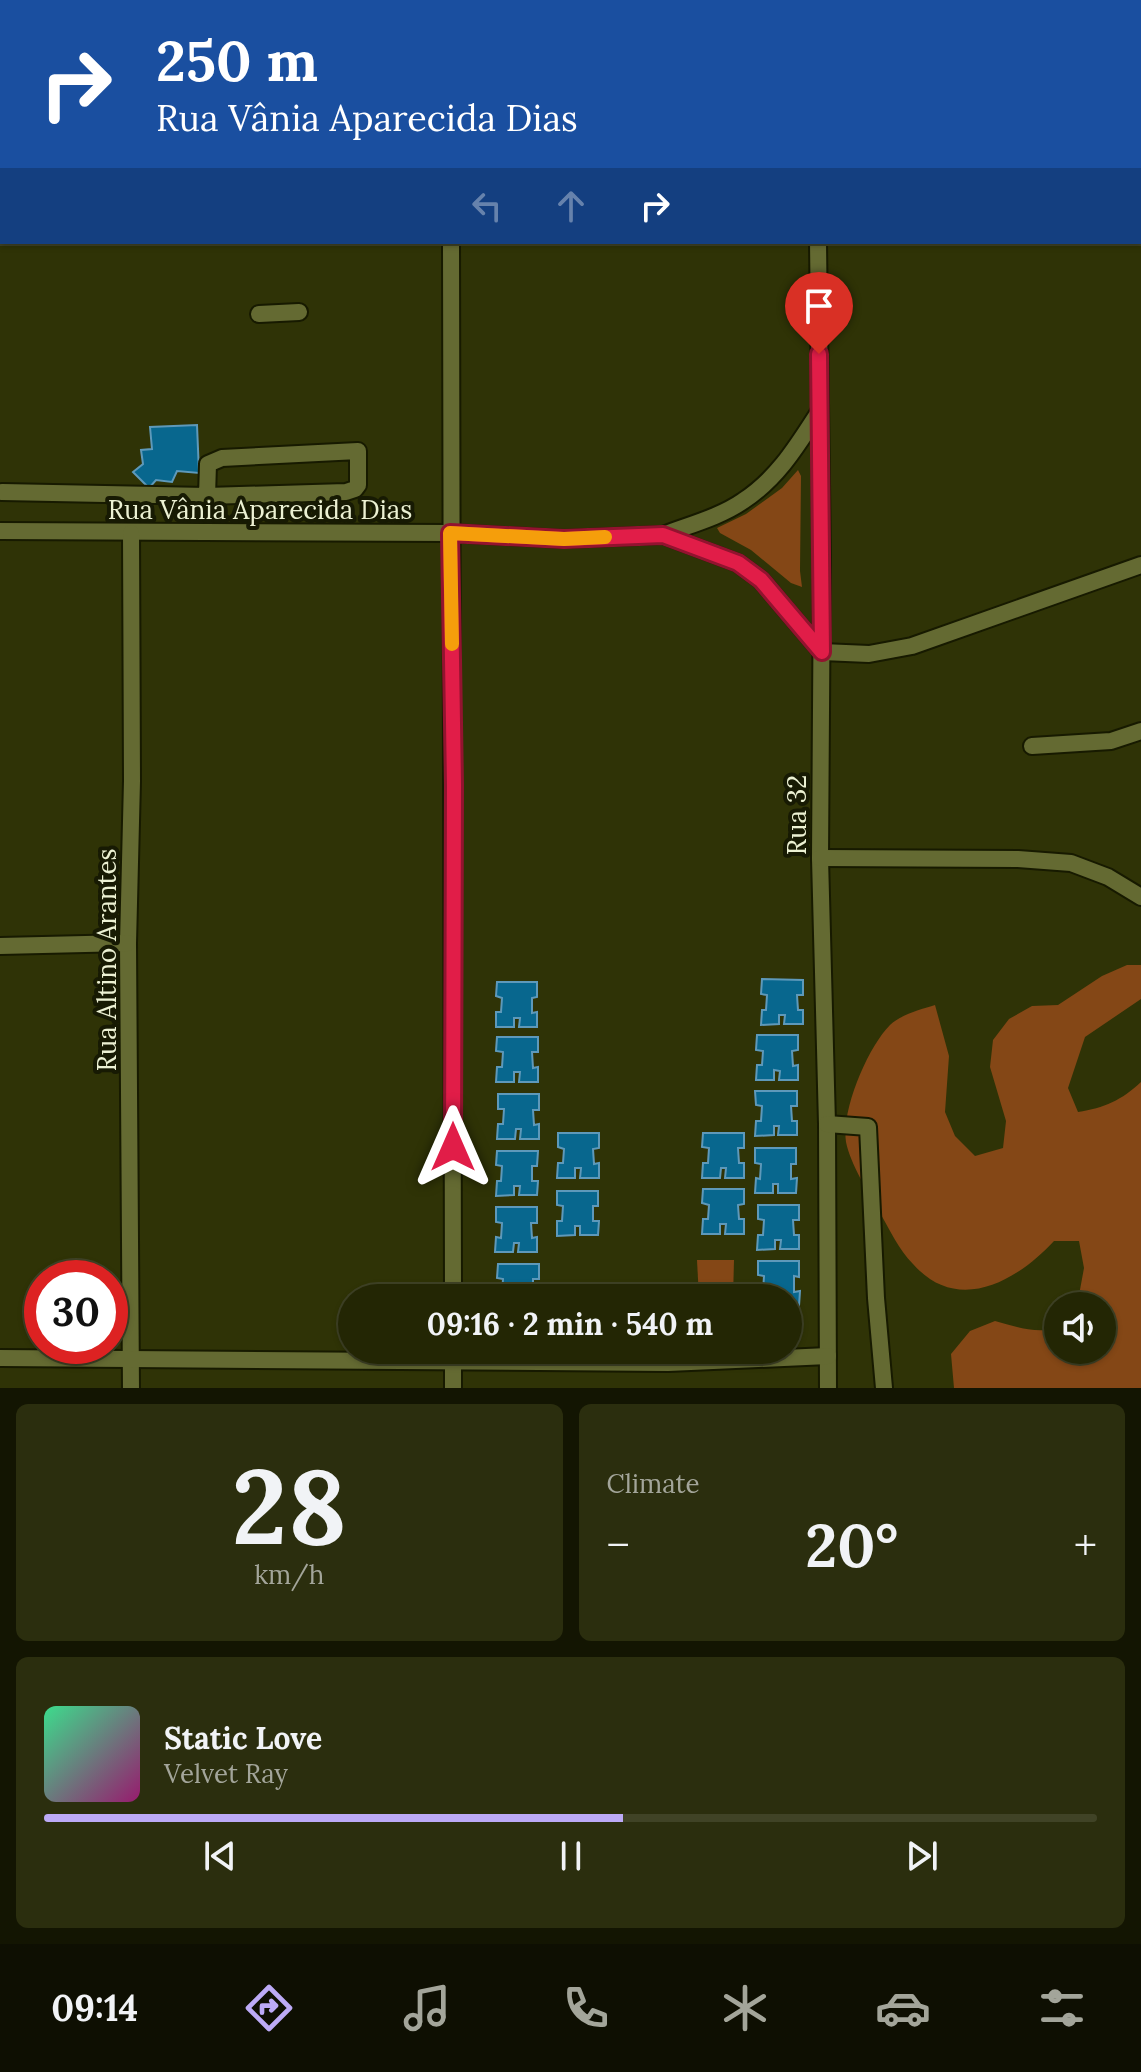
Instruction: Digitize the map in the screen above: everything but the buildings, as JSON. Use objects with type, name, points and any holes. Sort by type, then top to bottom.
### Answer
[{"type":"street","points":[[451,244],[453,1284]]},
{"type":"street","name":"Rua 32","points":[[818,244],[822,652],[820,858],[827,1124],[828,1388]]},
{"type":"street","points":[[259,314],[299,312]]},
{"type":"street","name":"Rua Vânia Aparecida Dias","points":[[0,531],[450,533],[564,539],[663,535],[742,502],[770,480],[791,456],[820,410]]},
{"type":"street","points":[[2,492],[207,496],[346,492],[358,485],[358,451],[222,458],[208,464],[207,496]]},
{"type":"street","name":"Rua Altino Arantes","points":[[131,533],[132,781],[128,943],[131,1388]]},
{"type":"street","name":"Rua Vânia Aparecida Dias","points":[[663,535],[738,563],[761,580],[822,652]]},
{"type":"street","points":[[822,652],[869,654],[912,646],[1141,565]]},
{"type":"street","points":[[1032,746],[1111,741],[1141,731]]},
{"type":"street","points":[[820,858],[1018,859],[1071,863],[1108,877],[1141,897]]},
{"type":"street","points":[[0,946],[128,943]]},
{"type":"street","points":[[827,1124],[868,1127],[876,1298],[884,1388]]},
{"type":"street","points":[[802,1357],[828,1356]]},
{"type":"street","points":[[0,1358],[338,1357]]},
{"type":"street","points":[[453,1364],[453,1388]]},
{"type":"shaded area","points":[[798,470],[801,476],[802,587],[791,583],[751,550],[720,533],[717,528],[746,514],[782,488]]},
{"type":"shaded area","points":[[1127,965],[1141,965],[1141,999],[1085,1037],[1068,1088],[1078,1112],[1112,1102],[1141,1082],[1141,1388],[954,1388],[951,1354],[970,1331],[995,1321],[1044,1330],[1044,1364],[1116,1364],[1116,1292],[1080,1292],[1084,1268],[1079,1241],[1054,1241],[1023,1269],[986,1287],[968,1290],[949,1288],[930,1279],[903,1253],[860,1178],[848,1150],[848,1113],[858,1080],[873,1048],[894,1021],[935,1005],[949,1056],[945,1112],[955,1136],[975,1156],[1003,1148],[1006,1121],[990,1067],[993,1040],[1009,1019],[1032,1006],[1058,1005],[1102,976]]},
{"type":"shaded area","points":[[697,1260],[734,1260],[733,1284],[698,1284]]},
{"type":"slow traffic","points":[[452,644],[450,533],[564,539],[605,537]]},
{"type":"route","points":[[453,1147],[454,785],[450,533],[564,539],[663,535],[738,563],[761,580],[822,652],[819,354]]}]
